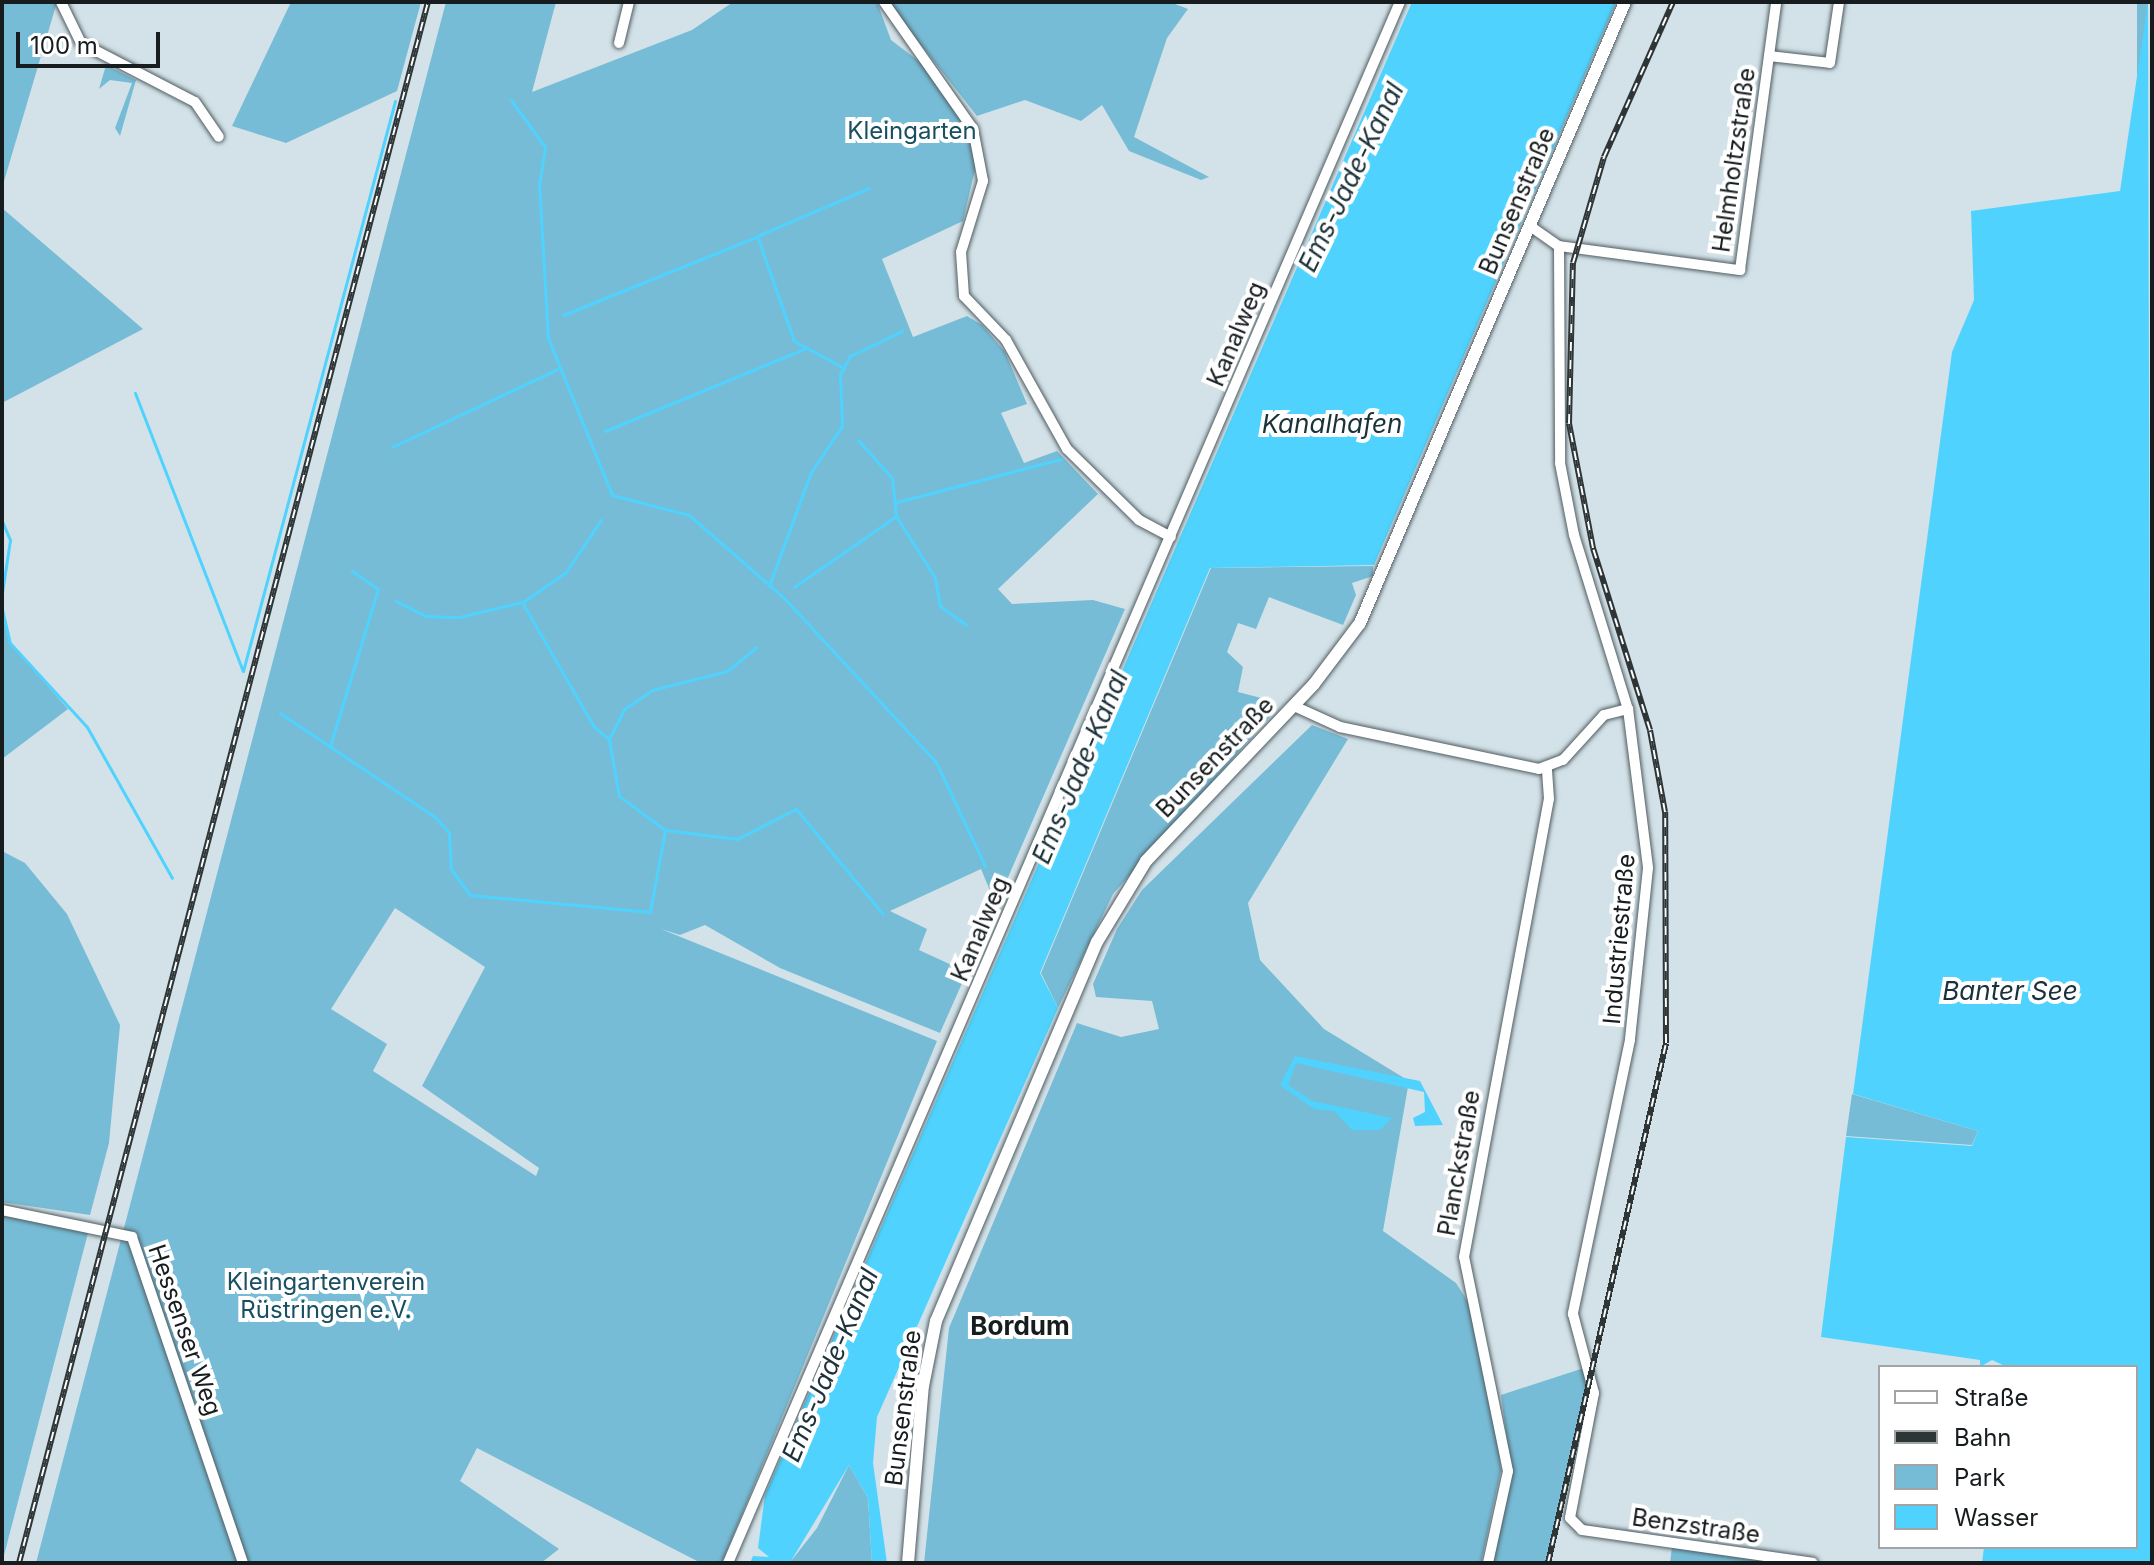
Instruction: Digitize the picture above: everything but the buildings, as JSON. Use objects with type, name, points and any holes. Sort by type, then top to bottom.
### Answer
[{"type":"street","points":[[61,2],[81,43],[195,102],[219,137]]},
{"type":"street","points":[[619,43],[629,2]]},
{"type":"street","points":[[884,2],[973,129],[983,181],[961,252],[964,296],[1006,340],[1061,441],[1139,520],[1171,537]]},
{"type":"street","name":"Kanalweg","points":[[728,1563],[1400,2]]},
{"type":"street","name":"Bunsenstraße","points":[[908,1563],[923,1386],[936,1321],[1097,942],[1146,861],[1294,706],[1360,623],[1625,2]]},
{"type":"street","name":"Helmholtzstraße","points":[[1559,246],[1740,270],[1776,2]]},
{"type":"street","name":"Helmholtzstraße","points":[[1769,56],[1830,63],[1839,2]]},
{"type":"street","points":[[1530,226],[1559,246]]},
{"type":"street","name":"Industriestraße","points":[[1559,246],[1560,463],[1574,535],[1628,709],[1648,868],[1630,1040],[1573,1314],[1594,1393],[1570,1518],[1574,1526]]},
{"type":"street","points":[[1294,706],[1340,727],[1547,769],[1604,715],[1628,709]]},
{"type":"street","name":"Planckstraße","points":[[1488,1563],[1508,1471],[1464,1257],[1549,799],[1547,769]]},
{"type":"street","name":"Hessenser Weg","points":[[2,1210],[132,1237],[243,1563]]},
{"type":"street","name":"Benzstraße","points":[[1574,1526],[1813,1563]]},
{"type":"green space","points":[[2,2],[57,2],[2,188]]},
{"type":"green space","points":[[291,2],[421,2],[397,91],[286,143],[232,126]]},
{"type":"green space","points":[[446,2],[556,2],[532,92],[692,30],[733,2],[877,2],[891,40],[924,65],[971,128],[977,161],[963,221],[882,259],[913,337],[967,316],[982,325],[1005,352],[1027,404],[1001,413],[1024,463],[1057,451],[1098,494],[998,589],[1012,604],[1093,600],[1125,609],[996,905],[981,869],[890,911],[927,929],[919,950],[967,972],[940,1033],[780,968],[705,925],[680,935],[661,929],[937,1041],[722,1563],[701,1563],[477,1448],[460,1481],[559,1549],[541,1563],[36,1563]],"holes":[[[395,908],[485,967],[422,1086],[539,1168],[536,1176],[373,1071],[387,1044],[331,1009]]]},
{"type":"green space","points":[[887,2],[1170,2],[1188,9],[1167,38],[1134,137],[1209,177],[1201,180],[1129,151],[1102,105],[1081,121],[1025,100],[977,116]]},
{"type":"green space","points":[[2137,2],[2148,2],[2148,176],[2137,176]]},
{"type":"green space","points":[[106,65],[136,80],[120,136],[115,128],[132,83],[110,80],[99,89]]},
{"type":"green space","points":[[2,208],[143,329],[2,403]]},
{"type":"green space","points":[[1373,566],[1373,576],[1352,583],[1356,595],[1343,625],[1269,597],[1256,629],[1238,623],[1227,652],[1243,667],[1238,692],[1269,700],[1274,712],[1113,894],[1058,1008],[1041,973],[1211,568]]},
{"type":"green space","points":[[2,609],[10,643],[68,709],[2,759]]},
{"type":"green space","points":[[1312,725],[1348,739],[1248,903],[1260,960],[1324,1029],[1409,1081],[1383,1231],[1456,1283],[1470,1305],[1494,1395],[1501,1470],[1481,1563],[924,1563],[949,1328],[1077,1023],[1121,1037],[1159,1029],[1152,1001],[1096,997],[1093,984],[1117,929],[1142,890]]},
{"type":"green space","points":[[2,851],[25,863],[67,914],[120,1025],[109,1143],[90,1215],[2,1202]]},
{"type":"green space","points":[[1852,1094],[1978,1131],[1972,1145],[1846,1136]]},
{"type":"green space","points":[[2,1213],[88,1233],[2,1563]]},
{"type":"green space","points":[[1587,1367],[1590,1390],[1551,1563],[1492,1563],[1511,1471],[1501,1395]]},
{"type":"green space","points":[[849,1465],[868,1498],[872,1563],[777,1563],[780,1557],[791,1561],[817,1528]]},
{"type":"green space","points":[[1672,1547],[1794,1563],[1670,1563]]},
{"type":"water","name":"Kanalhafen","points":[[1412,2],[1616,2],[1374,565],[1210,568],[1040,973],[1058,1008],[877,1417],[873,1463],[887,1563],[872,1563],[868,1498],[849,1465],[791,1561],[750,1563],[753,1556],[769,1557],[758,1548],[765,1495]]},
{"type":"water","name":"Banter See","points":[[2148,2],[2152,1563],[1982,1563],[1984,1549],[2138,1549],[2138,1365],[2003,1365],[1992,1360],[1980,1365],[1980,1360],[1821,1337],[1846,1137],[1972,1146],[1978,1131],[1853,1094],[1952,352],[1974,300],[1971,211],[2120,191]]},
{"type":"water","points":[[1295,1056],[1420,1081],[1443,1125],[1415,1126],[1413,1118],[1425,1112],[1424,1092],[1296,1063],[1288,1085],[1312,1101],[1392,1118],[1380,1130],[1352,1130],[1334,1111],[1314,1109],[1280,1085]]},
{"type":"waterway","points":[[511,100],[545,147],[539,183],[548,338],[612,495],[689,515],[784,598],[936,762],[985,866]]},
{"type":"waterway","points":[[243,671],[395,101]]},
{"type":"waterway","points":[[844,368],[794,341],[757,236],[869,188]]},
{"type":"waterway","points":[[563,315],[756,237]]},
{"type":"waterway","points":[[769,586],[811,472],[842,426],[840,374],[850,356],[902,331]]},
{"type":"waterway","points":[[605,431],[804,349]]},
{"type":"waterway","points":[[392,447],[558,369]]},
{"type":"waterway","points":[[135,393],[243,671]]},
{"type":"waterway","points":[[794,587],[896,516],[892,478],[858,440]]},
{"type":"waterway","points":[[897,502],[1061,459]]},
{"type":"waterway","points":[[896,516],[935,578],[940,606],[966,625]]},
{"type":"waterway","points":[[523,602],[566,572],[601,520]]},
{"type":"waterway","points":[[2,521],[10,540],[2,593]]},
{"type":"waterway","points":[[330,746],[378,589],[352,571]]},
{"type":"waterway","points":[[396,601],[426,616],[459,617],[522,602],[594,727],[609,739]]},
{"type":"waterway","points":[[2,609],[10,643],[87,727],[172,878]]},
{"type":"waterway","points":[[665,830],[619,796],[609,739],[624,709],[652,690],[727,671],[757,647]]},
{"type":"waterway","points":[[280,713],[436,818],[449,833],[451,869],[470,895],[650,912],[665,830],[737,839],[796,809],[883,914]]},
{"type":"railway","points":[[19,1563],[428,2]]},
{"type":"railway","points":[[1548,1563],[1666,1043],[1665,812],[1650,730],[1593,548],[1569,423],[1573,263],[1604,157],[1673,2]]},
{"type":"district","name":"Bordum","points":[[1020,1326]]},
{"type":"park label","name":"Kleingarten","points":[[912,131]]},
{"type":"park label","name":"Kleingartenverein Rüstringen e.V.","points":[[326,1296]]},
{"type":"water label","name":"Ems-Jade-Kanal","points":[[1351,177]]},
{"type":"water label","name":"Ems-Jade-Kanal","points":[[1080,767]]},
{"type":"water label","name":"Ems-Jade-Kanal","points":[[830,1365]]}]
